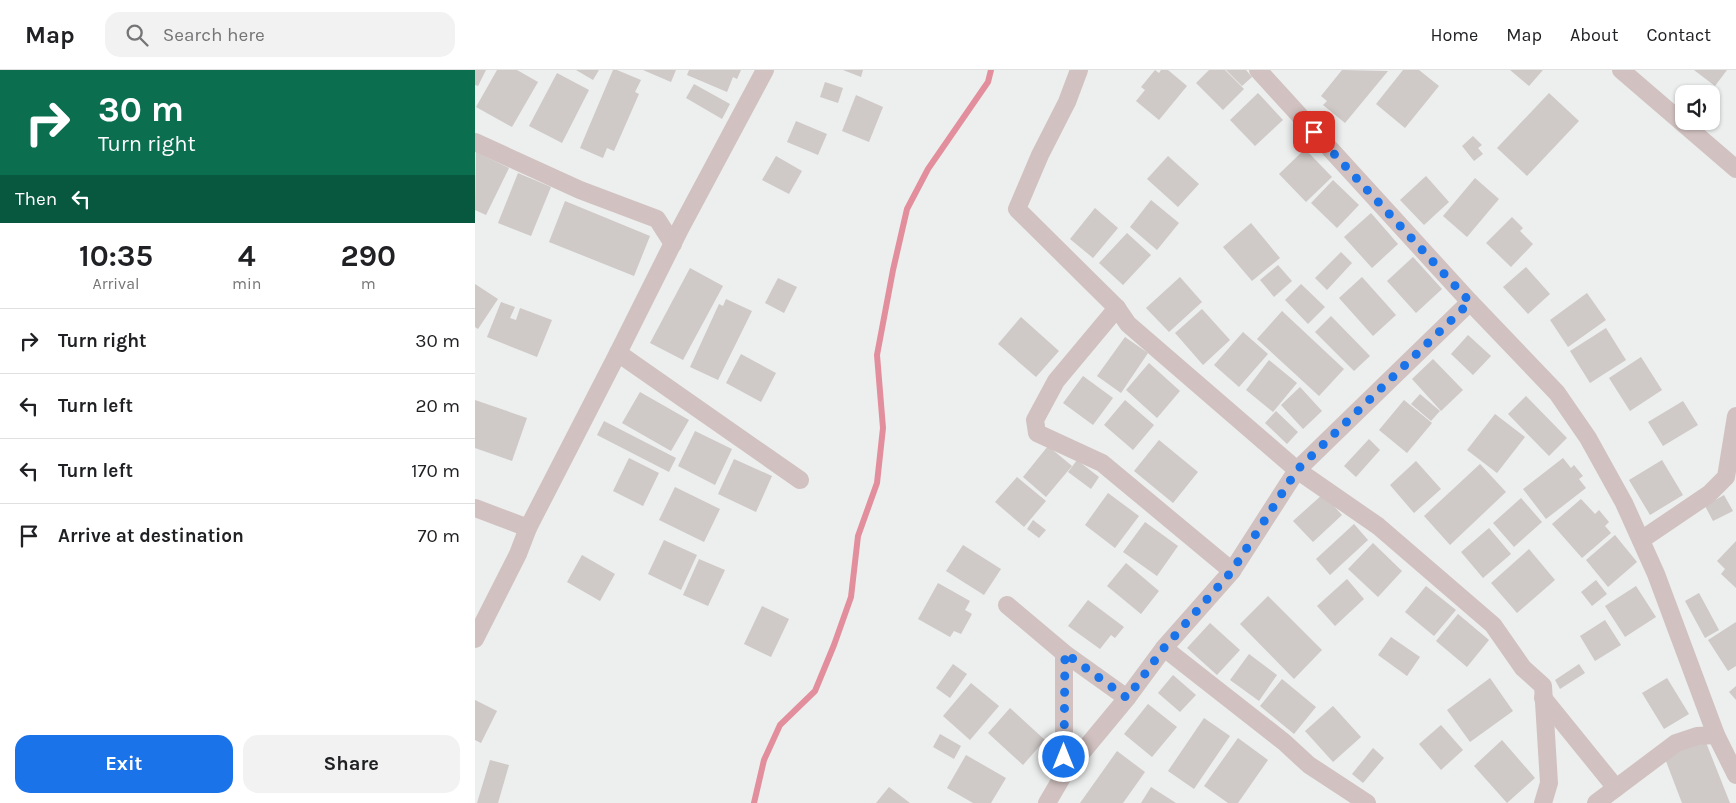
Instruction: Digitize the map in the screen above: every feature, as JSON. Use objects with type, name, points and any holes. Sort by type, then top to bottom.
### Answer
[{"type":"street","points":[[475,639],[518,554],[528,528],[673,244],[765,70]]},
{"type":"street","points":[[1079,70],[1067,102],[1040,155],[1017,209],[1117,308],[1128,324],[1297,470],[1378,526],[1493,625],[1523,668],[1543,686],[1549,784],[1543,803]]},
{"type":"street","points":[[1258,70],[1470,302],[1557,393],[1588,438],[1624,503],[1656,574],[1716,735],[1736,775]]},
{"type":"street","points":[[1621,70],[1736,169]]},
{"type":"street","points":[[475,142],[580,190],[657,219],[673,244]]},
{"type":"street","points":[[1047,803],[1064,774],[1127,698],[1164,648],[1232,571],[1297,470],[1470,302]]},
{"type":"street","points":[[1117,308],[1056,381],[1035,420],[1037,433],[1102,463],[1232,571]]},
{"type":"street","points":[[619,353],[800,480]]},
{"type":"street","points":[[1641,540],[1709,494],[1726,477],[1736,416]]},
{"type":"street","points":[[475,508],[528,528]]},
{"type":"street","points":[[1007,605],[1065,653],[1127,698]]},
{"type":"street","points":[[1164,648],[1284,742],[1309,765],[1367,803]]},
{"type":"street","points":[[1064,774],[1065,653]]},
{"type":"street","points":[[1543,698],[1616,788]]},
{"type":"street","points":[[1596,803],[1676,743],[1697,736],[1716,735]]},
{"type":"building","points":[[475,70],[486,70],[478,86],[475,85]]},
{"type":"building","points":[[497,70],[517,70],[538,82],[512,127],[476,107]]},
{"type":"building","points":[[576,70],[599,70],[593,80]]},
{"type":"building","points":[[613,70],[641,80],[635,92],[639,94],[614,151],[607,148],[603,158],[580,148]]},
{"type":"building","points":[[643,70],[676,70],[671,82]]},
{"type":"building","points":[[689,70],[741,70],[737,79],[733,77],[727,92],[687,75]]},
{"type":"building","points":[[843,70],[863,70],[861,77]]},
{"type":"building","points":[[1155,70],[1159,73],[1161,70],[1168,70],[1187,86],[1159,120],[1136,101],[1145,90],[1141,87]]},
{"type":"building","points":[[1209,70],[1225,70],[1244,89],[1223,110],[1196,83]]},
{"type":"building","points":[[1226,70],[1246,70],[1252,77],[1242,86]]},
{"type":"building","points":[[1342,70],[1388,71],[1345,123],[1323,105],[1327,101],[1321,96]]},
{"type":"building","points":[[1403,70],[1419,70],[1439,86],[1405,128],[1376,104]]},
{"type":"building","points":[[1510,70],[1543,70],[1529,86]]},
{"type":"building","points":[[1694,70],[1727,70],[1716,85]]},
{"type":"building","points":[[557,73],[589,90],[562,143],[529,126]]},
{"type":"building","points":[[825,82],[843,88],[838,103],[820,97]]},
{"type":"building","points":[[694,84],[730,104],[722,119],[686,98]]},
{"type":"building","points":[[1258,93],[1283,120],[1255,146],[1230,120]]},
{"type":"building","points":[[1549,93],[1579,121],[1527,176],[1497,148]]},
{"type":"building","points":[[856,95],[883,107],[869,142],[842,131]]},
{"type":"building","points":[[796,121],[827,134],[818,155],[787,142]]},
{"type":"building","points":[[1473,136],[1482,145],[1478,148],[1483,154],[1474,161],[1462,146]]},
{"type":"building","points":[[1305,149],[1332,177],[1306,202],[1279,174]]},
{"type":"building","points":[[476,152],[509,168],[486,215],[475,210]]},
{"type":"building","points":[[776,156],[802,171],[789,194],[762,180]]},
{"type":"building","points":[[1168,156],[1199,184],[1178,207],[1147,179]]},
{"type":"building","points":[[518,173],[551,187],[531,236],[498,223]]},
{"type":"building","points":[[1426,176],[1449,202],[1424,225],[1400,200]]},
{"type":"building","points":[[1475,178],[1499,199],[1467,237],[1443,216]]},
{"type":"building","points":[[1333,180],[1359,205],[1337,228],[1311,203]]},
{"type":"building","points":[[1151,200],[1179,223],[1157,250],[1130,227]]},
{"type":"building","points":[[565,201],[650,236],[634,276],[549,242]]},
{"type":"building","points":[[1095,208],[1118,228],[1093,258],[1070,239]]},
{"type":"building","points":[[1371,213],[1398,244],[1372,268],[1344,237]]},
{"type":"building","points":[[1512,217],[1523,228],[1520,231],[1533,244],[1511,267],[1486,243]]},
{"type":"building","points":[[1251,223],[1280,258],[1252,281],[1223,247]]},
{"type":"building","points":[[1127,233],[1151,255],[1123,285],[1099,263]]},
{"type":"building","points":[[1341,252],[1352,263],[1327,290],[1315,278]]},
{"type":"building","points":[[1413,257],[1442,289],[1416,313],[1387,281]]},
{"type":"building","points":[[1278,265],[1292,281],[1274,297],[1260,280]]},
{"type":"building","points":[[1526,267],[1550,294],[1528,314],[1503,287]]},
{"type":"building","points":[[690,268],[723,286],[683,360],[650,343]]},
{"type":"building","points":[[1180,277],[1202,302],[1169,332],[1146,308]]},
{"type":"building","points":[[1362,277],[1396,315],[1373,336],[1339,298]]},
{"type":"building","points":[[778,278],[797,287],[784,313],[765,303]]},
{"type":"building","points":[[475,284],[498,299],[478,329],[475,327]]},
{"type":"building","points":[[1301,284],[1325,307],[1308,324],[1285,300]]},
{"type":"building","points":[[1587,293],[1606,320],[1568,347],[1550,320]]},
{"type":"building","points":[[726,299],[752,311],[718,380],[690,367],[719,304],[723,306]]},
{"type":"building","points":[[501,302],[515,307],[510,318],[516,320],[520,308],[552,320],[537,357],[487,337]]},
{"type":"building","points":[[1202,309],[1230,340],[1203,365],[1175,333]]},
{"type":"building","points":[[1282,311],[1344,369],[1319,396],[1257,339]]},
{"type":"building","points":[[1331,316],[1370,356],[1354,371],[1315,332]]},
{"type":"building","points":[[1021,317],[1059,351],[1036,377],[998,344]]},
{"type":"building","points":[[1606,328],[1626,360],[1590,383],[1570,351]]},
{"type":"building","points":[[1243,332],[1268,354],[1239,387],[1214,365]]},
{"type":"building","points":[[1468,335],[1491,356],[1473,375],[1451,354]]},
{"type":"building","points":[[1125,337],[1148,353],[1121,393],[1097,376]]},
{"type":"building","points":[[741,354],[776,373],[761,402],[726,383]]},
{"type":"building","points":[[1641,357],[1662,390],[1630,411],[1609,378]]},
{"type":"building","points":[[1433,359],[1463,390],[1441,411],[1412,379]]},
{"type":"building","points":[[1269,360],[1297,383],[1273,412],[1246,390]]},
{"type":"building","points":[[1149,363],[1180,391],[1157,418],[1126,390]]},
{"type":"building","points":[[1083,376],[1113,398],[1093,425],[1063,403]]},
{"type":"building","points":[[1300,387],[1322,411],[1303,429],[1281,405]]},
{"type":"building","points":[[640,392],[689,420],[671,451],[622,423]]},
{"type":"building","points":[[1420,394],[1440,411],[1431,421],[1411,404]]},
{"type":"building","points":[[1526,396],[1567,438],[1549,456],[1508,414]]},
{"type":"building","points":[[475,400],[527,418],[512,461],[475,448]]},
{"type":"building","points":[[1125,400],[1154,425],[1133,450],[1104,425]]},
{"type":"building","points":[[1404,400],[1432,423],[1407,453],[1379,430]]},
{"type":"building","points":[[1683,401],[1698,425],[1663,446],[1648,422]]},
{"type":"building","points":[[1276,411],[1298,432],[1287,444],[1265,423]]},
{"type":"building","points":[[1495,414],[1525,437],[1497,473],[1467,450]]},
{"type":"building","points":[[604,421],[676,458],[669,472],[597,435]]},
{"type":"building","points":[[695,431],[732,449],[715,485],[678,466]]},
{"type":"building","points":[[1369,439],[1380,450],[1356,477],[1344,466]]},
{"type":"building","points":[[1159,440],[1198,472],[1173,503],[1134,471]]},
{"type":"building","points":[[1048,446],[1072,466],[1046,497],[1023,477]]},
{"type":"building","points":[[629,458],[659,473],[643,506],[613,491]]},
{"type":"building","points":[[1563,458],[1571,468],[1574,465],[1583,476],[1579,479],[1586,488],[1546,519],[1523,489]]},
{"type":"building","points":[[734,459],[772,476],[756,512],[718,494]]},
{"type":"building","points":[[1077,460],[1099,477],[1091,489],[1068,472]]},
{"type":"building","points":[[1662,460],[1683,495],[1650,515],[1629,480]]},
{"type":"building","points":[[1416,461],[1441,489],[1414,513],[1390,485]]},
{"type":"building","points":[[1480,464],[1506,492],[1450,545],[1424,516]]},
{"type":"building","points":[[1017,477],[1046,501],[1024,527],[995,502]]},
{"type":"building","points":[[675,487],[720,509],[704,542],[659,520]]},
{"type":"building","points":[[1108,493],[1139,516],[1115,548],[1085,525]]},
{"type":"building","points":[[1323,494],[1342,515],[1313,542],[1293,521]]},
{"type":"building","points":[[1724,495],[1733,511],[1713,521],[1705,506]]},
{"type":"building","points":[[1521,498],[1542,522],[1514,547],[1493,523]]},
{"type":"building","points":[[1581,499],[1595,514],[1599,510],[1609,522],[1605,526],[1611,533],[1582,558],[1552,524]]},
{"type":"building","points":[[1033,520],[1046,530],[1039,538],[1027,529]]},
{"type":"building","points":[[1145,522],[1178,546],[1157,576],[1123,552]]},
{"type":"building","points":[[1354,524],[1368,540],[1330,575],[1316,559]]},
{"type":"building","points":[[1489,528],[1511,554],[1483,578],[1461,552]]},
{"type":"building","points":[[1615,535],[1637,562],[1608,587],[1586,560]]},
{"type":"building","points":[[664,540],[697,555],[681,590],[648,574]]},
{"type":"building","points":[[1736,541],[1736,588],[1721,574],[1725,569],[1717,561]]},
{"type":"building","points":[[1373,543],[1402,571],[1378,597],[1348,569]]},
{"type":"building","points":[[963,545],[1001,569],[984,595],[946,571]]},
{"type":"building","points":[[1529,549],[1555,580],[1517,613],[1491,583]]},
{"type":"building","points":[[582,555],[615,574],[600,601],[567,582]]},
{"type":"building","points":[[699,559],[725,570],[708,606],[683,595]]},
{"type":"building","points":[[1126,563],[1159,591],[1141,614],[1107,586]]},
{"type":"building","points":[[1347,579],[1364,599],[1335,626],[1317,606]]},
{"type":"building","points":[[1596,580],[1607,594],[1592,606],[1581,592]]},
{"type":"building","points":[[938,583],[970,601],[965,610],[972,614],[961,634],[954,631],[950,637],[918,619]]},
{"type":"building","points":[[1426,586],[1456,610],[1434,636],[1405,612]]},
{"type":"building","points":[[1636,586],[1656,617],[1625,637],[1605,606]]},
{"type":"building","points":[[1699,593],[1719,630],[1705,638],[1685,601]]},
{"type":"building","points":[[1268,596],[1322,650],[1294,679],[1240,624]]},
{"type":"building","points":[[1088,600],[1124,627],[1115,638],[1111,635],[1100,649],[1068,626]]},
{"type":"building","points":[[762,606],[789,619],[771,657],[744,644]]},
{"type":"building","points":[[1458,614],[1489,640],[1467,667],[1436,641]]},
{"type":"building","points":[[1605,620],[1621,645],[1595,661],[1580,636]]},
{"type":"building","points":[[1736,622],[1736,666],[1728,671],[1708,640]]},
{"type":"building","points":[[1210,623],[1240,650],[1217,675],[1187,648]]},
{"type":"building","points":[[1391,637],[1420,657],[1407,676],[1378,655]]},
{"type":"building","points":[[1249,654],[1277,675],[1259,701],[1230,680]]},
{"type":"building","points":[[953,664],[967,674],[950,698],[936,688]]},
{"type":"building","points":[[1579,664],[1585,673],[1560,689],[1555,680]]},
{"type":"building","points":[[1173,675],[1196,695],[1180,712],[1158,693]]},
{"type":"building","points":[[1490,678],[1513,711],[1470,742],[1447,710]]},
{"type":"building","points":[[1667,678],[1689,714],[1664,729],[1642,693]]},
{"type":"building","points":[[1282,679],[1316,707],[1294,734],[1260,706]]},
{"type":"building","points":[[971,683],[999,706],[970,740],[943,716]]},
{"type":"building","points":[[1736,686],[1736,700],[1729,692]]},
{"type":"building","points":[[475,700],[497,711],[481,743],[475,740]]},
{"type":"building","points":[[1148,704],[1177,727],[1152,757],[1124,734]]},
{"type":"building","points":[[1333,706],[1361,737],[1333,762],[1305,731]]},
{"type":"building","points":[[1010,708],[1045,740],[1023,765],[988,733]]},
{"type":"building","points":[[1204,718],[1230,736],[1194,789],[1168,771]]},
{"type":"building","points":[[1441,725],[1463,750],[1441,770],[1419,744]]},
{"type":"building","points":[[940,734],[961,746],[954,759],[933,747]]},
{"type":"building","points":[[1238,738],[1268,760],[1238,803],[1228,803],[1204,786]]},
{"type":"building","points":[[1502,740],[1535,778],[1507,803],[1474,766]]},
{"type":"building","points":[[1705,740],[1730,803],[1682,803],[1664,756]]},
{"type":"building","points":[[1373,748],[1384,758],[1363,783],[1352,774]]},
{"type":"building","points":[[1117,751],[1145,772],[1123,803],[1080,803]]},
{"type":"building","points":[[966,755],[1006,778],[991,803],[973,803],[947,788]]},
{"type":"building","points":[[490,760],[509,765],[498,803],[477,803]]},
{"type":"building","points":[[889,787],[910,803],[876,803]]},
{"type":"building","points":[[1151,787],[1176,803],[1141,803]]},
{"type":"waterway","points":[[754,803],[764,760],[780,725],[815,691],[851,597],[858,536],[877,483],[883,428],[877,355],[907,209],[928,169],[988,82],[991,70]]},
{"type":"route","points":[[1064,757],[1065,653],[1127,698],[1164,648],[1232,571],[1297,470],[1470,302],[1314,132]]}]
